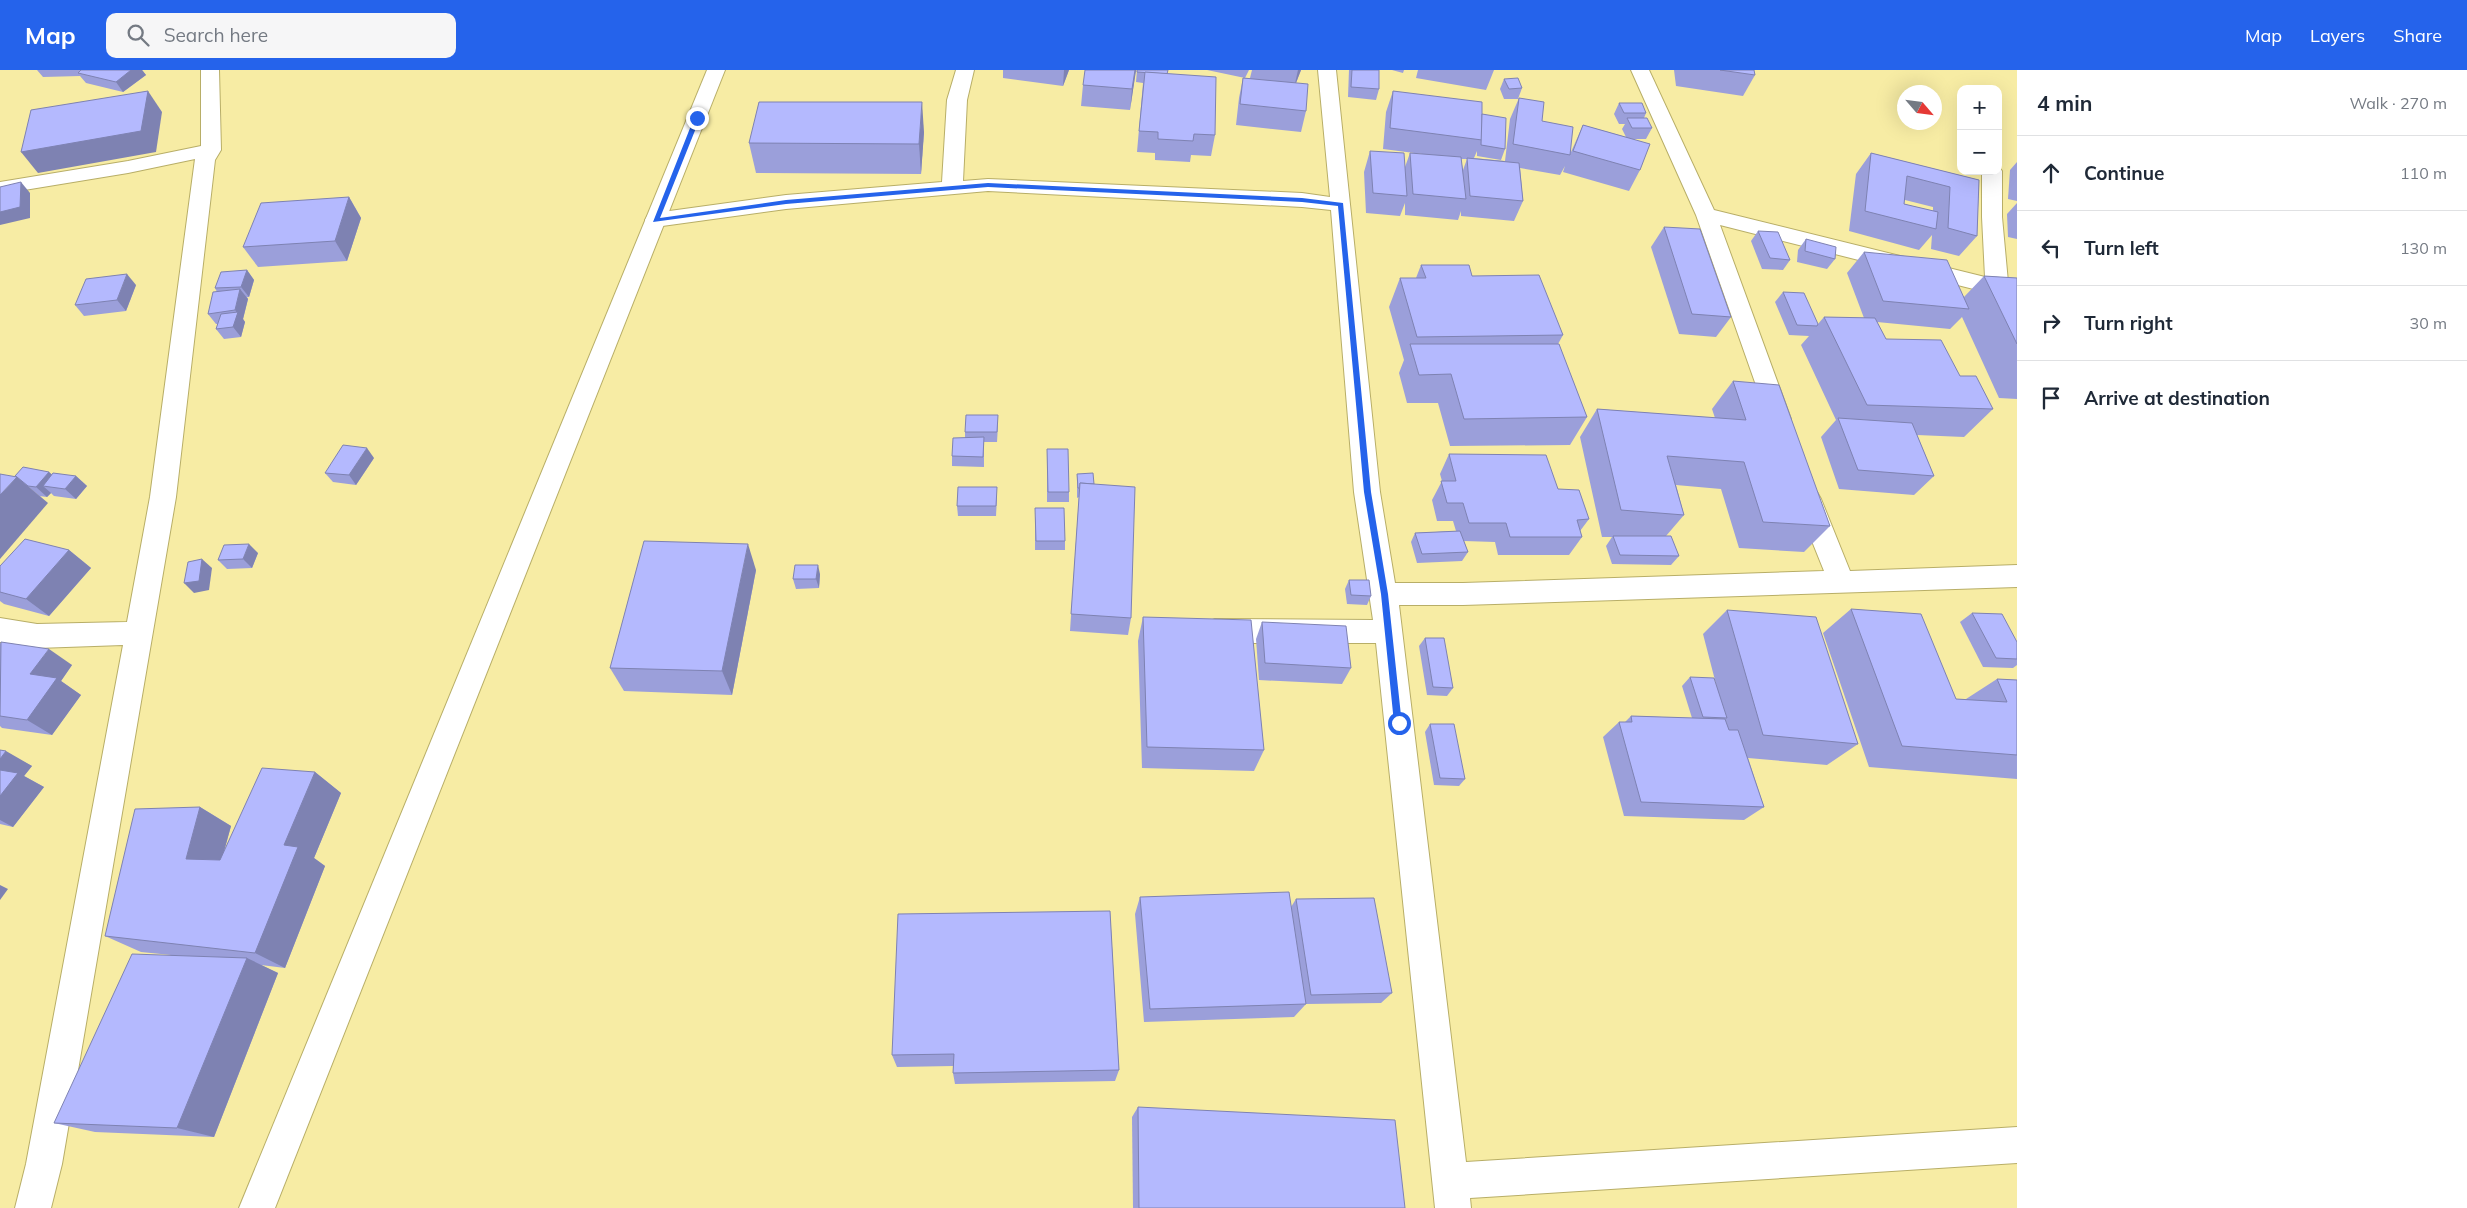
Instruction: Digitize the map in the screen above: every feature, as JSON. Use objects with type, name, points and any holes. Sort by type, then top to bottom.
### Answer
[{"type":"street","points":[[33,1208],[44,1164],[163,497],[205,160],[211,150],[210,70]]},
{"type":"street","points":[[256,1208],[716,70]]},
{"type":"street","points":[[952,188],[957,100],[965,70]]},
{"type":"street","points":[[1327,70],[1368,492],[1384,594],[1452,1194],[2017,1146]]},
{"type":"street","points":[[1640,70],[1706,215],[1786,436]]},
{"type":"street","points":[[0,188],[211,150]]},
{"type":"street","points":[[1706,215],[2007,290],[1992,217],[1992,175]]},
{"type":"street","points":[[655,220],[786,202],[998,186],[1302,200],[1341,205]]},
{"type":"street","points":[[1802,482],[1841,581]]},
{"type":"street","points":[[1384,594],[1463,594],[2017,576]]},
{"type":"street","points":[[0,630],[36,636],[139,632]]},
{"type":"street","points":[[1192,631],[1388,632]]},
{"type":"building","points":[[81,70],[131,70],[116,82],[78,73]]},
{"type":"building","points":[[1085,70],[1135,70],[1132,89],[1083,85]]},
{"type":"building","points":[[1137,70],[1168,70],[1167,74],[1137,72]]},
{"type":"building","points":[[1352,70],[1379,70],[1379,89],[1351,87]]},
{"type":"building","points":[[1720,70],[1754,70],[1755,75]]},
{"type":"building","points":[[1145,72],[1216,77],[1215,135],[1194,134],[1193,141],[1158,139],[1158,132],[1139,131]]},
{"type":"building","points":[[1243,78],[1308,84],[1306,111],[1240,104]]},
{"type":"building","points":[[1518,78],[1522,88],[1509,89],[1504,79]]},
{"type":"building","points":[[148,91],[141,131],[21,152],[31,110]]},
{"type":"building","points":[[1393,91],[1482,102],[1482,140],[1390,128]]},
{"type":"building","points":[[1519,98],[1544,102],[1542,121],[1573,127],[1570,155],[1513,144]]},
{"type":"building","points":[[759,102],[922,102],[919,144],[749,143]]},
{"type":"building","points":[[1619,103],[1642,103],[1646,113],[1624,113]]},
{"type":"building","points":[[1482,114],[1506,118],[1505,149],[1481,145]]},
{"type":"building","points":[[1627,118],[1647,118],[1652,128],[1632,128]]},
{"type":"building","points":[[1583,125],[1650,144],[1640,170],[1573,151]]},
{"type":"building","points":[[1370,151],[1404,153],[1407,196],[1373,193]]},
{"type":"building","points":[[1410,153],[1461,157],[1466,199],[1413,194]]},
{"type":"building","points":[[1871,153],[1979,180],[1977,236],[1948,228],[1950,187],[1907,176],[1904,204],[1938,212],[1936,229],[1865,211]]},
{"type":"building","points":[[1467,158],[1519,163],[1523,201],[1470,196]]},
{"type":"building","points":[[21,182],[20,207],[0,212],[0,187]]},
{"type":"building","points":[[349,197],[335,241],[243,247],[261,203]]},
{"type":"building","points":[[1664,227],[1700,229],[1731,317],[1692,314]]},
{"type":"building","points":[[1758,231],[1778,232],[1790,260],[1770,258]]},
{"type":"building","points":[[1806,239],[1836,247],[1835,259],[1805,251]]},
{"type":"building","points":[[1864,252],[1947,260],[1969,309],[1883,301]]},
{"type":"building","points":[[1421,265],[1469,265],[1472,276],[1539,275],[1563,335],[1417,337],[1400,278],[1426,278]]},
{"type":"building","points":[[247,270],[241,287],[215,288],[221,272]]},
{"type":"building","points":[[127,274],[117,300],[75,305],[86,279]]},
{"type":"building","points":[[1984,276],[2017,278],[2017,344]]},
{"type":"building","points":[[240,289],[235,310],[208,314],[213,292]]},
{"type":"building","points":[[1783,292],[1804,293],[1818,324],[1817,326],[1797,325]]},
{"type":"building","points":[[238,312],[233,327],[216,329],[221,314]]},
{"type":"building","points":[[1824,317],[1875,318],[1886,339],[1941,340],[1960,376],[1976,376],[1993,409],[1867,405]]},
{"type":"building","points":[[1410,344],[1559,344],[1587,417],[1464,419],[1451,374],[1419,375]]},
{"type":"building","points":[[1733,381],[1779,385],[1830,526],[1763,522],[1744,462],[1667,456],[1684,515],[1621,510],[1597,409],[1746,420]]},
{"type":"building","points":[[966,415],[998,415],[997,432],[965,432]]},
{"type":"building","points":[[1838,418],[1912,423],[1934,476],[1858,470]]},
{"type":"building","points":[[984,437],[983,457],[952,456],[953,438]]},
{"type":"building","points":[[343,445],[367,448],[349,475],[325,473]]},
{"type":"building","points":[[1047,449],[1068,449],[1069,492],[1048,492]]},
{"type":"building","points":[[1449,454],[1546,455],[1558,489],[1579,490],[1589,519],[1577,520],[1582,537],[1510,537],[1506,523],[1469,523],[1463,503],[1447,503],[1441,481],[1456,481]]},
{"type":"building","points":[[23,467],[49,472],[36,487],[28,486],[15,476]]},
{"type":"building","points":[[53,473],[76,476],[65,489],[43,486]]},
{"type":"building","points":[[1093,473],[1094,484],[1080,483],[1080,488],[1078,488],[1077,474]]},
{"type":"building","points":[[0,474],[17,477],[0,495]]},
{"type":"building","points":[[1080,483],[1135,487],[1131,618],[1071,614]]},
{"type":"building","points":[[958,487],[997,487],[996,506],[957,506]]},
{"type":"building","points":[[1035,508],[1064,508],[1065,541],[1036,541]]},
{"type":"building","points":[[1460,531],[1468,552],[1422,554],[1415,533]]},
{"type":"building","points":[[1613,536],[1671,536],[1679,556],[1620,555]]},
{"type":"building","points":[[25,539],[69,550],[26,599],[0,592],[0,566]]},
{"type":"building","points":[[644,541],[748,544],[722,671],[610,668]]},
{"type":"building","points":[[249,544],[243,559],[218,560],[224,545]]},
{"type":"building","points":[[202,559],[199,581],[184,583],[188,562]]},
{"type":"building","points":[[795,565],[818,565],[816,579],[793,579]]},
{"type":"building","points":[[1349,580],[1369,580],[1371,596],[1351,595]]},
{"type":"building","points":[[1851,609],[1921,614],[1956,699],[2007,702],[1997,679],[2017,680],[2017,755],[1902,746]]},
{"type":"building","points":[[1727,610],[1816,617],[1858,744],[1763,735]]},
{"type":"building","points":[[1972,613],[2002,614],[2017,642],[2017,659],[1996,658]]},
{"type":"building","points":[[1143,617],[1251,620],[1264,750],[1147,747]]},
{"type":"building","points":[[1262,622],[1346,626],[1351,668],[1265,663]]},
{"type":"building","points":[[1425,638],[1444,638],[1453,688],[1433,687]]},
{"type":"building","points":[[1,642],[49,649],[30,674],[57,678],[27,720],[0,716]]},
{"type":"building","points":[[1690,677],[1714,678],[1727,718],[1703,717]]},
{"type":"building","points":[[1631,716],[1725,719],[1729,730],[1738,730],[1764,807],[1641,802],[1619,722],[1632,722]]},
{"type":"building","points":[[1430,724],[1454,724],[1465,779],[1440,778]]},
{"type":"building","points":[[0,750],[6,751],[0,759]]},
{"type":"building","points":[[262,768],[315,772],[284,845],[298,847],[255,953],[105,936],[135,809],[200,807],[186,859],[220,860]]},
{"type":"building","points":[[0,770],[18,773],[0,796]]},
{"type":"building","points":[[1289,892],[1306,1004],[1150,1009],[1140,897]]},
{"type":"building","points":[[1374,898],[1392,993],[1311,995],[1296,899]]},
{"type":"building","points":[[1110,911],[1119,1070],[953,1073],[954,1054],[892,1055],[898,914]]},
{"type":"building","points":[[132,954],[247,958],[177,1128],[54,1123]]},
{"type":"building","points":[[1138,1107],[1395,1120],[1405,1208],[1139,1208]]},
{"type":"route","points":[[697,118],[655,220],[786,202],[988,185],[1302,200],[1341,205],[1368,492],[1384,594],[1399,723]]}]
